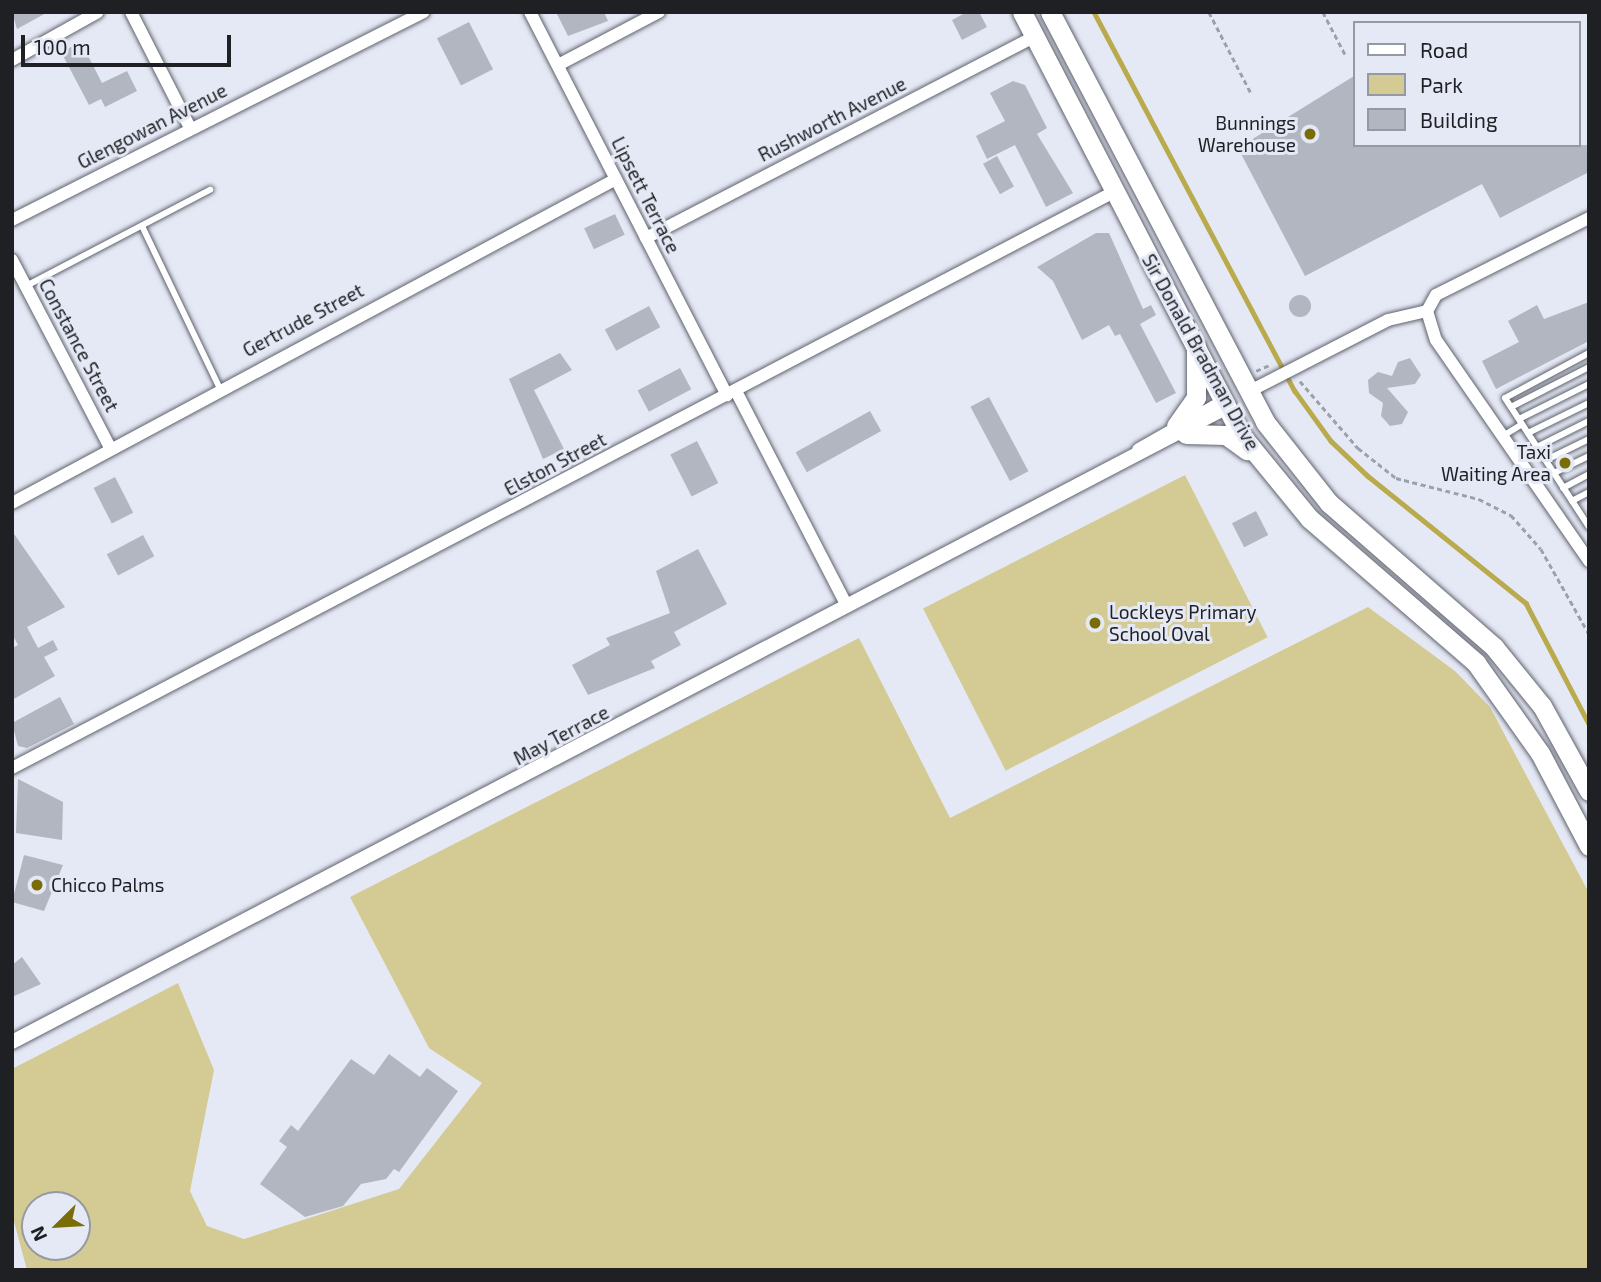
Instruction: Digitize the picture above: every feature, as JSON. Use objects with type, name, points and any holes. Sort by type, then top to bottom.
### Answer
[{"type":"main road","name":"Sir Donald Bradman Drive","points":[[1022,12],[1227,407],[1263,465],[1355,562],[1476,663],[1540,753],[1589,846]]},
{"type":"main road","name":"Sir Donald Bradman Drive","points":[[1050,12],[1265,422],[1328,503],[1494,647],[1542,706],[1589,791]]},
{"type":"main road","points":[[1196,343],[1198,392],[1181,430],[1226,435],[1263,465]]},
{"type":"main road","points":[[1226,347],[1227,407],[1265,422]]},
{"type":"street","points":[[12,60],[98,12]]},
{"type":"street","points":[[131,12],[190,128]]},
{"type":"street","name":"Glengowan Avenue","points":[[12,220],[423,12]]},
{"type":"street","name":"Lipsett Terrace","points":[[530,12],[646,238],[847,606]]},
{"type":"street","points":[[558,65],[659,12]]},
{"type":"street","name":"Rushworth Avenue","points":[[646,238],[1035,36]]},
{"type":"street","name":"Gertrude Street","points":[[12,503],[219,387],[616,179]]},
{"type":"street","name":"Elston Street","points":[[12,768],[1114,192]]},
{"type":"street","points":[[1589,218],[1436,295],[1427,311],[1436,340],[1589,561]]},
{"type":"street","name":"Constance Street","points":[[12,260],[111,449]]},
{"type":"street","points":[[1250,391],[1388,320],[1427,311]]},
{"type":"street","name":"May Terrace","points":[[14,1042],[1227,407]]},
{"type":"lane","points":[[26,286],[210,190]]},
{"type":"lane","points":[[142,226],[219,387]]},
{"type":"lane","points":[[1589,354],[1505,398],[1589,527]]},
{"type":"lane","points":[[1511,407],[1589,367]]},
{"type":"lane","points":[[1502,436],[1521,422],[1589,384]]},
{"type":"lane","points":[[1528,433],[1589,403]]},
{"type":"lane","points":[[1537,447],[1589,421]]},
{"type":"lane","points":[[1546,460],[1589,439]]},
{"type":"lane","points":[[1554,473],[1589,456]]},
{"type":"lane","points":[[1563,488],[1589,474]]},
{"type":"lane","points":[[1572,501],[1589,492]]},
{"type":"lane","points":[[1580,514],[1589,510]]},
{"type":"path","points":[[1209,12],[1251,93]]},
{"type":"path","points":[[1323,12],[1346,56]]},
{"type":"path","points":[[1293,369],[1334,424],[1396,478],[1479,499],[1511,515],[1541,549],[1589,634]]},
{"type":"green space","name":"Lockleys Primary School Oval","points":[[1185,475],[1268,637],[1006,771],[923,608]]},
{"type":"green space","points":[[1368,607],[1455,671],[1490,707],[1589,893],[1589,1270],[27,1270],[25,1261],[91,1261],[91,1191],[21,1191],[21,1248],[12,1214],[12,1069],[178,983],[214,1070],[190,1191],[207,1226],[244,1239],[399,1189],[482,1083],[429,1048],[350,897],[859,638],[950,818]]},
{"type":"building","points":[[12,12],[48,12],[17,29]]},
{"type":"building","points":[[556,12],[604,12],[608,21],[568,36]]},
{"type":"building","points":[[967,12],[979,12],[987,27],[962,40],[952,20]]},
{"type":"building","points":[[469,22],[493,69],[461,86],[437,38]]},
{"type":"building","points":[[81,42],[102,83],[127,71],[137,91],[105,107],[101,99],[89,105],[61,52]]},
{"type":"building","name":"Bunnings Warehouse","points":[[1352,77],[1352,147],[1589,145],[1589,172],[1500,218],[1482,184],[1305,276],[1238,148]]},
{"type":"building","points":[[1013,81],[1025,85],[1047,128],[1037,134],[1073,193],[1046,207],[1015,145],[987,159],[976,136],[1005,121],[990,93]]},
{"type":"building","points":[[997,156],[1014,187],[1000,194],[983,164]]},
{"type":"building","points":[[615,214],[625,235],[594,249],[584,228]]},
{"type":"building","points":[[1096,233],[1109,233],[1143,309],[1151,305],[1156,315],[1140,324],[1176,393],[1156,403],[1120,334],[1115,336],[1109,325],[1082,340],[1053,281],[1037,267]]},
{"type":"building","points":[[1300,295],[1308,298],[1311,306],[1308,314],[1300,317],[1292,314],[1289,306],[1292,298]]},
{"type":"building","points":[[1589,302],[1589,341],[1496,389],[1482,361],[1519,342],[1508,321],[1537,305],[1544,319]]},
{"type":"building","points":[[649,306],[660,327],[616,351],[605,329]]},
{"type":"building","points":[[560,353],[572,370],[534,390],[564,449],[543,459],[509,379]]},
{"type":"building","points":[[1410,358],[1421,375],[1415,384],[1387,388],[1408,412],[1402,424],[1390,426],[1381,416],[1383,403],[1369,393],[1368,380],[1378,372],[1392,376],[1398,362]]},
{"type":"building","points":[[680,368],[691,389],[649,412],[638,391]]},
{"type":"building","points":[[989,397],[1028,471],[1010,481],[970,407]]},
{"type":"building","points":[[870,411],[881,431],[807,472],[796,452]]},
{"type":"building","points":[[697,441],[718,483],[692,496],[670,455]]},
{"type":"building","points":[[115,477],[133,513],[112,524],[94,488]]},
{"type":"building","points":[[1256,511],[1268,535],[1244,547],[1232,523]]},
{"type":"building","points":[[12,531],[65,607],[27,627],[38,648],[53,640],[58,650],[44,657],[55,676],[12,700],[12,648],[18,645],[12,634]]},
{"type":"building","points":[[143,535],[154,556],[118,575],[107,554]]},
{"type":"building","points":[[698,549],[727,604],[674,632],[681,645],[651,661],[655,668],[588,695],[572,665],[610,645],[606,638],[670,613],[656,571]]},
{"type":"building","points":[[60,697],[74,724],[27,748],[18,746],[12,723]]},
{"type":"building","points":[[18,779],[63,802],[62,840],[16,833]]},
{"type":"building","points":[[24,855],[63,865],[44,911],[12,902]]},
{"type":"building","points":[[22,957],[41,984],[12,997],[12,965]]},
{"type":"building","points":[[389,1054],[420,1077],[427,1068],[458,1091],[399,1172],[394,1169],[386,1179],[361,1184],[343,1206],[305,1217],[260,1184],[287,1147],[279,1141],[291,1125],[298,1131],[351,1059],[374,1075]]},
{"type":"waterway","points":[[1094,12],[1295,391],[1331,441],[1368,476],[1526,603],[1589,724]]},
{"type":"place","name":"Bunnings Warehouse","points":[[1310,134]]},
{"type":"place","name":"Taxi Waiting Area","points":[[1565,463]]},
{"type":"place","name":"Lockleys Primary School Oval","points":[[1095,623]]},
{"type":"place","name":"Chicco Palms","points":[[37,885]]}]
